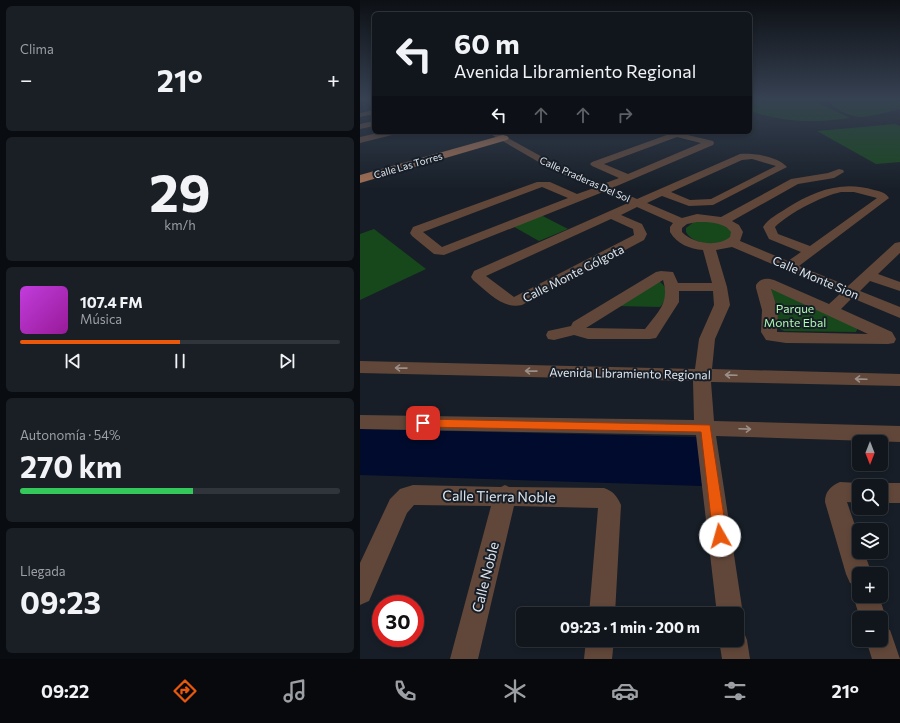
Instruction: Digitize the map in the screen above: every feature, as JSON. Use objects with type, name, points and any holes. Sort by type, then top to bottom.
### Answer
[{"type":"main road","name":"Calle Las Torres","points":[[360,179],[503,138]]},
{"type":"street","points":[[360,140],[385,134]]},
{"type":"street","name":"Calle Praderas Del Sol","points":[[495,134],[552,166],[681,222]]},
{"type":"street","points":[[577,198],[546,184],[541,184],[415,232],[439,251],[442,251],[604,188],[628,178],[709,144],[710,143],[677,134],[595,164],[628,178]]},
{"type":"street","name":"Calle Monte Gólgota","points":[[612,215],[638,227],[641,234],[640,237],[517,302],[511,302],[478,277],[479,274],[662,192],[744,156],[753,156],[779,164],[782,167],[714,202],[689,203],[662,192]]},
{"type":"street","points":[[724,221],[795,181],[830,176],[839,172]]},
{"type":"street","points":[[790,266],[884,198],[877,194],[854,187],[821,194],[772,223],[769,227],[773,236],[811,250]]},
{"type":"street","points":[[697,218],[712,218],[724,221],[736,230],[737,235],[732,242],[720,246],[698,246],[681,240],[676,235],[675,230],[681,222],[697,218]]},
{"type":"street","name":"Calle Monte Sion","points":[[732,242],[900,313]]},
{"type":"street","points":[[831,310],[867,274],[900,246]]},
{"type":"street","points":[[709,247],[720,287],[722,305],[707,339],[702,375],[702,405],[729,607]]},
{"type":"street","points":[[867,274],[900,287]]},
{"type":"street","points":[[554,335],[577,329],[578,325],[661,275],[668,275],[672,287],[672,302],[650,334],[588,334],[582,333],[577,329]]},
{"type":"street","points":[[769,283],[831,310],[886,336],[888,339],[775,338],[769,332],[770,309],[763,285],[769,283]]},
{"type":"street","points":[[672,287],[720,287]]},
{"type":"street","name":"Avenida Libramiento Regional","points":[[360,367],[900,380]]},
{"type":"street","points":[[360,422],[706,428],[900,434]]},
{"type":"street","points":[[852,493],[840,492],[836,497],[836,502],[857,567]]},
{"type":"street","points":[[888,493],[900,493]]},
{"type":"street","name":"Calle Tierra Noble","points":[[360,592],[398,506],[408,496],[505,495],[604,498],[610,505],[603,607]]},
{"type":"street","name":"Calle Noble","points":[[464,659],[505,495]]},
{"type":"street","points":[[598,659],[599,647]]},
{"type":"street","points":[[734,647],[736,659]]},
{"type":"street","points":[[882,647],[886,659]]},
{"type":"green space","points":[[842,129],[900,129],[900,162],[876,164],[817,131]]},
{"type":"green space","points":[[537,213],[568,229],[539,241],[509,224]]},
{"type":"green space","points":[[716,221],[735,233],[725,241],[713,244],[697,241],[686,232],[686,228],[694,222]]},
{"type":"green space","points":[[374,229],[426,269],[360,300],[360,234]]},
{"type":"green space","points":[[659,281],[665,287],[667,294],[660,307],[618,306]]},
{"type":"green space","name":"Parque Monte Ebal","points":[[776,288],[859,325],[856,332],[784,331],[773,325],[778,307],[770,290]]},
{"type":"water","points":[[360,429],[697,437],[702,486],[360,475]]},
{"type":"route","points":[[423,423],[706,428],[720,536]]}]
